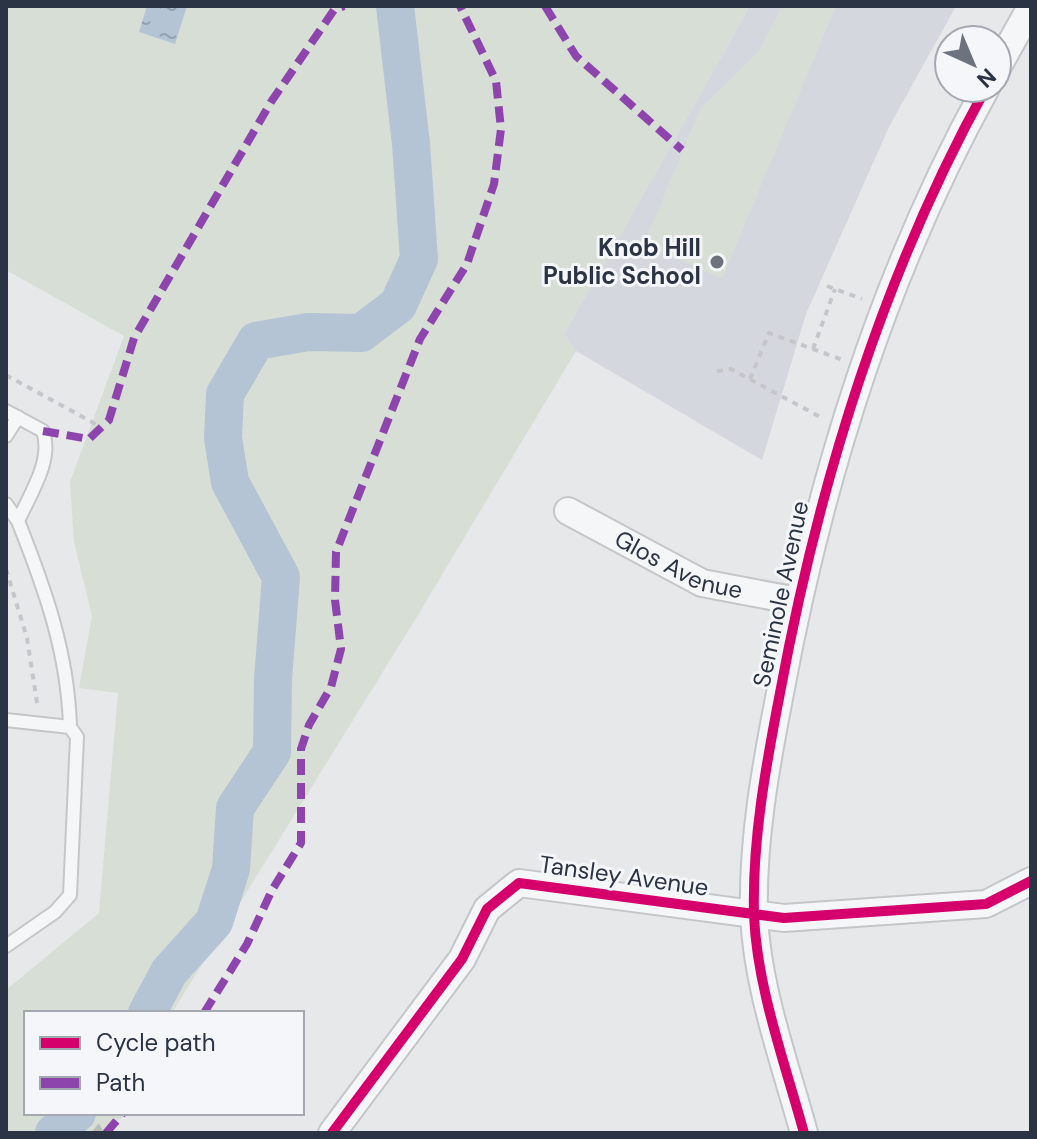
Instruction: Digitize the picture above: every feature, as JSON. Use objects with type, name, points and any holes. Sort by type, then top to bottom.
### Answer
[{"type":"street","points":[[1013,42],[1029,15]]},
{"type":"street","name":"Seminole Avenue","points":[[804,1133],[757,954],[754,913],[759,826],[797,601],[836,447],[885,308],[930,197],[978,104]]},
{"type":"street","name":"Glos Avenue","points":[[568,511],[702,583],[797,601]]},
{"type":"street","name":"Tansley Avenue","points":[[332,1133],[462,959],[487,909],[519,883],[784,918],[986,904],[1031,881]]},
{"type":"lane","points":[[6,436],[12,414],[43,431],[47,444],[42,468],[18,521]]},
{"type":"lane","points":[[6,504],[18,521],[52,606],[69,687],[70,727],[77,737],[70,895],[55,912],[6,946]]},
{"type":"lane","points":[[6,720],[70,727]]},
{"type":"path","points":[[827,286],[885,308]]},
{"type":"path","points":[[813,349],[835,289]]},
{"type":"path","points":[[750,379],[769,333],[845,361]]},
{"type":"path","points":[[717,371],[731,369],[826,420]]},
{"type":"path","points":[[6,375],[101,427]]},
{"type":"path","points":[[6,569],[27,638],[40,724]]},
{"type":"shaded area","name":"Knob Hill Public School","points":[[750,6],[956,6],[946,24],[933,24],[933,48],[889,127],[806,314],[762,460],[576,351],[564,334]]},
{"type":"green space","points":[[6,6],[750,6],[564,334],[576,351],[418,615],[173,1011],[24,1011],[24,1115],[105,1115],[91,1133],[6,1133],[6,990],[99,913],[118,693],[79,688],[92,616],[74,542],[70,482],[124,336],[6,270]]},
{"type":"green space","points":[[782,6],[836,6],[722,279],[644,244],[700,109],[759,51]]},
{"type":"green space","points":[[49,1115],[126,1115],[99,1133],[44,1133]]},
{"type":"water","points":[[147,6],[187,6],[175,44],[139,32]]},
{"type":"waterway","points":[[148,1011],[169,972],[214,922],[231,869],[235,808],[272,752],[273,679],[281,577],[230,482],[223,438],[225,394],[256,341],[308,332],[361,333],[398,305],[419,259],[411,144],[395,6]]},
{"type":"waterway","points":[[54,1133],[75,1115]]},
{"type":"marked path","points":[[43,431],[89,439],[109,420],[134,338],[271,102],[334,10],[344,6]]},
{"type":"marked path","points":[[205,1011],[247,944],[272,890],[301,843],[301,749],[309,725],[331,687],[341,649],[335,600],[336,552],[420,339],[467,264],[494,184],[501,129],[496,81],[460,6]]},
{"type":"marked path","points":[[545,6],[576,56],[682,150]]},
{"type":"marked path","points":[[106,1133],[121,1115]]},
{"type":"cycle path","points":[[804,1133],[773,1025],[756,942],[755,859],[770,748],[814,536],[859,382],[915,232],[978,104]]},
{"type":"cycle path","points":[[332,1133],[462,959],[487,909],[519,883],[784,918],[986,904],[1031,881]]},
{"type":"place","name":"Knob Hill Public School","points":[[717,262]]}]
